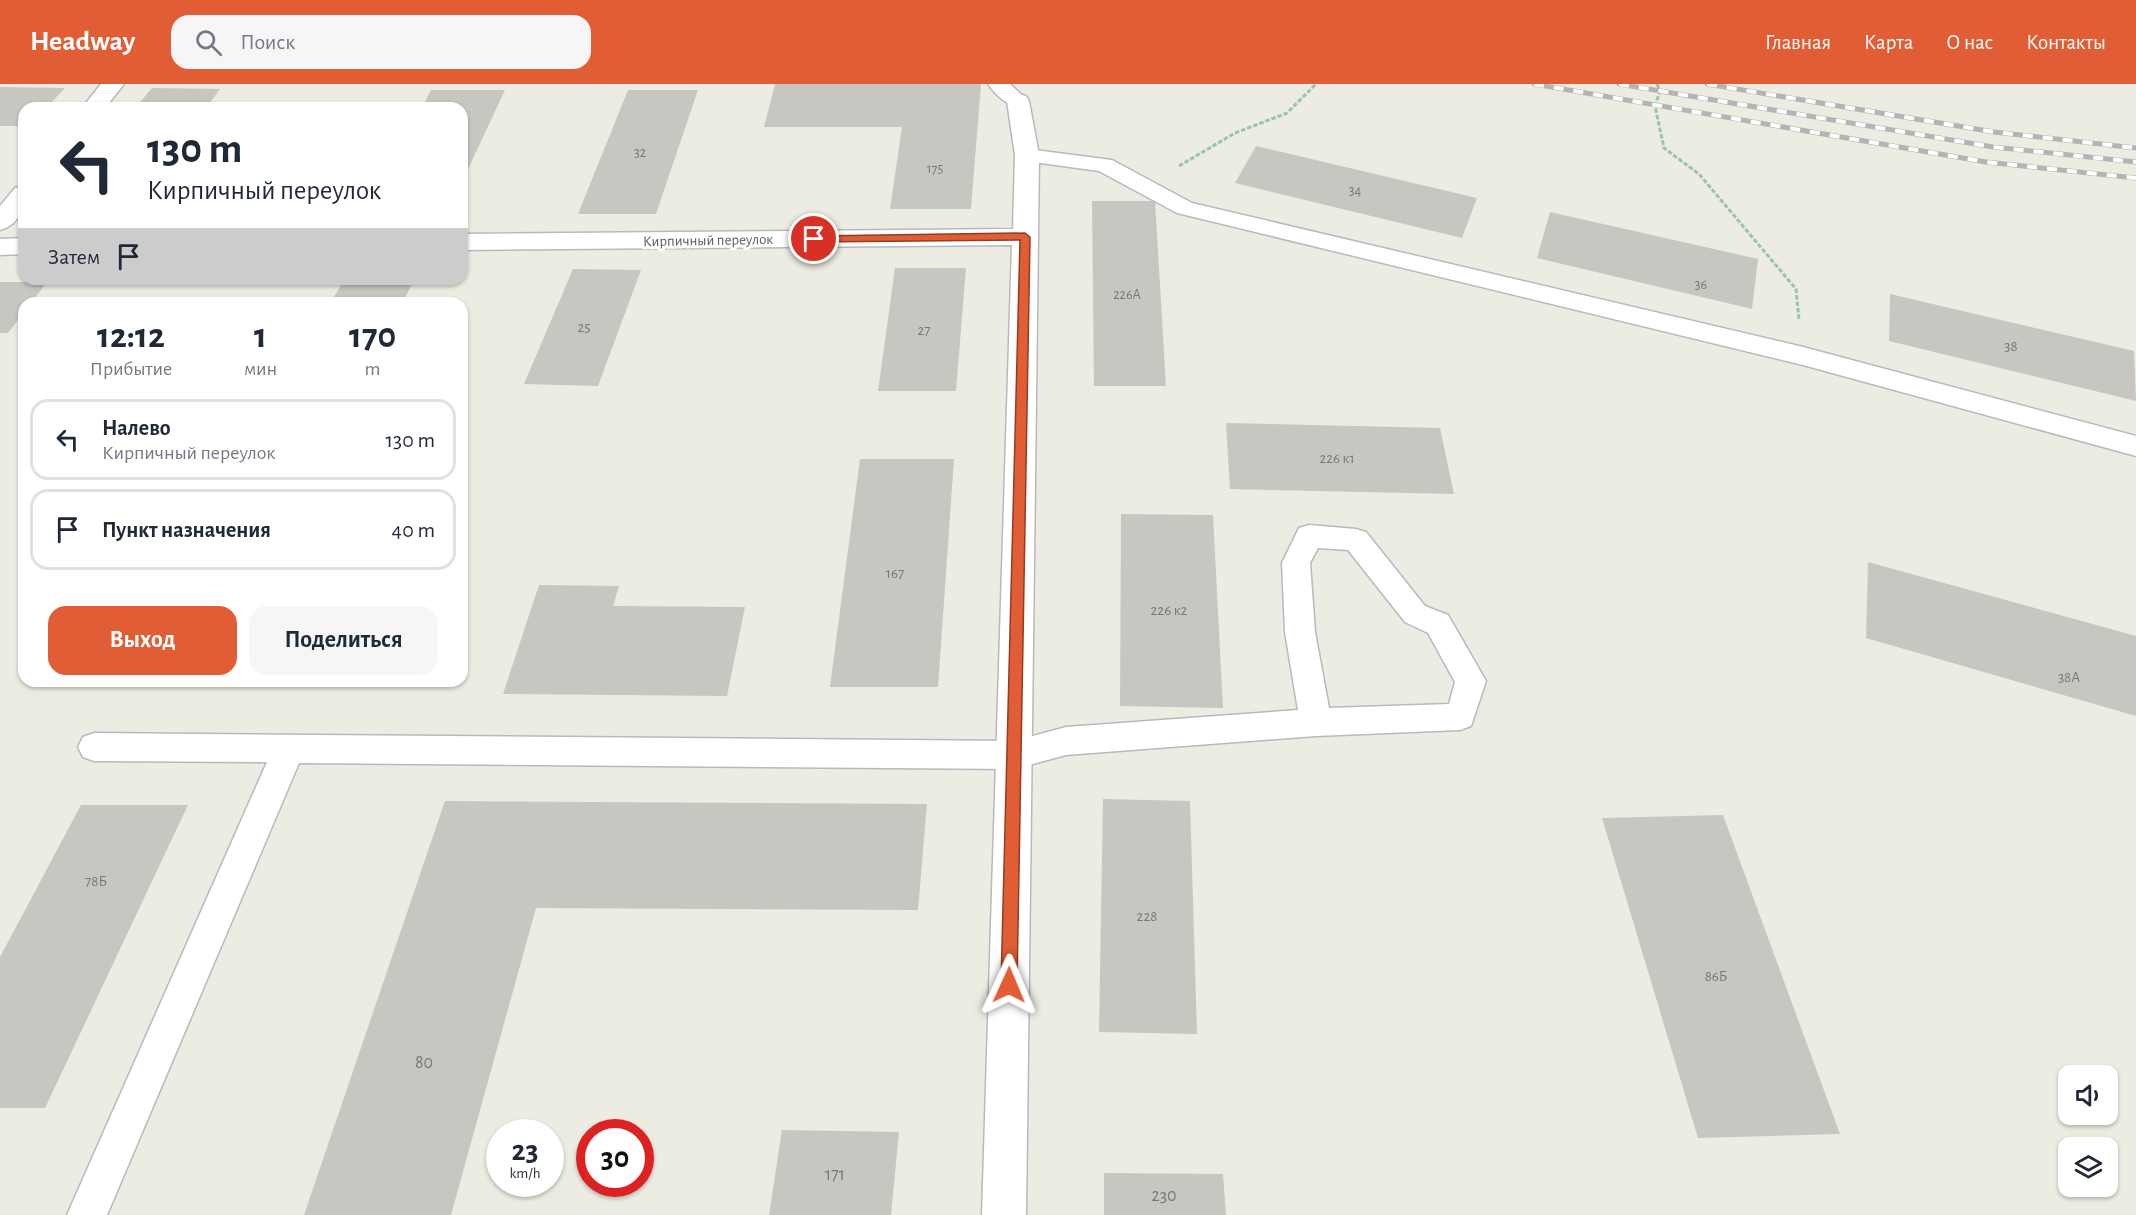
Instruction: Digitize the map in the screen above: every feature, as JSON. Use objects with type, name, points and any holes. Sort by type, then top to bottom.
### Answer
[{"type":"street","points":[[98,102],[113,84]]},
{"type":"street","points":[[1004,1215],[1027,155],[1008,92]]},
{"type":"street","points":[[0,222],[18,200]]},
{"type":"street","name":"Кирпичный переулок","points":[[468,242],[1025,237]]},
{"type":"street","points":[[0,247],[18,246]]},
{"type":"lane","points":[[1027,155],[1104,165],[1146,185],[1185,208],[1803,356],[2136,446]]},
{"type":"lane","points":[[94,747],[1014,755],[1066,741],[1316,722],[1460,717],[1471,681],[1438,624],[1415,614],[1356,540],[1308,536],[1296,563],[1300,632],[1316,722]]},
{"type":"lane","points":[[87,1215],[289,749]]},
{"type":"path","points":[[1146,185],[1235,133],[1287,113],[1316,84]]},
{"type":"path","points":[[1657,84],[1660,91],[1655,106],[1664,148],[1699,174],[1796,289],[1803,356]]},
{"type":"building","points":[[775,84],[981,84],[971,209],[890,209],[902,127],[764,127]]},
{"type":"building","points":[[0,87],[65,88],[52,102],[18,102],[18,126],[0,126]]},
{"type":"building","points":[[152,88],[220,89],[210,102],[140,102]]},
{"type":"building","points":[[431,90],[505,90],[468,169],[468,102],[425,102]]},
{"type":"building","points":[[628,90],[698,90],[656,214],[578,214]]},
{"type":"building","points":[[1256,146],[1477,198],[1462,238],[1235,183]]},
{"type":"building","points":[[1092,201],[1155,201],[1166,386],[1094,386]]},
{"type":"building","points":[[1550,212],[1758,259],[1752,309],[1537,258]]},
{"type":"building","points":[[895,268],[966,268],[956,391],[878,391]]},
{"type":"building","points":[[573,269],[641,270],[598,386],[524,384]]},
{"type":"building","points":[[0,282],[45,285],[36,297],[18,297],[18,320],[8,333],[0,333]]},
{"type":"building","points":[[341,285],[412,285],[405,297],[334,297]]},
{"type":"building","points":[[1890,294],[2134,351],[2136,401],[1889,341]]},
{"type":"building","points":[[1226,423],[1440,428],[1454,494],[1230,489]]},
{"type":"building","points":[[860,459],[954,459],[938,687],[830,687]]},
{"type":"building","points":[[1121,514],[1213,515],[1223,708],[1120,706]]},
{"type":"building","points":[[1868,562],[2136,636],[2136,716],[1866,638]]},
{"type":"building","points":[[539,585],[619,586],[613,606],[745,607],[727,696],[503,694]]},
{"type":"building","points":[[1103,799],[1190,801],[1197,1034],[1099,1032]]},
{"type":"building","points":[[445,801],[927,804],[918,910],[536,908],[451,1215],[304,1215]]},
{"type":"building","points":[[81,805],[188,805],[45,1108],[0,1108],[0,957]]},
{"type":"building","points":[[1723,815],[1840,1134],[1698,1138],[1602,818]]},
{"type":"building","points":[[782,1130],[899,1132],[891,1215],[769,1215]]},
{"type":"building","points":[[1104,1173],[1223,1174],[1226,1215],[1104,1215]]},
{"type":"railway","points":[[1534,84],[1986,162],[2136,178]]},
{"type":"railway","points":[[1619,84],[1993,147],[2136,162]]},
{"type":"railway","points":[[1707,84],[1994,132],[2136,148]]},
{"type":"route","points":[[814,239],[1025,237],[1009,985]]}]
